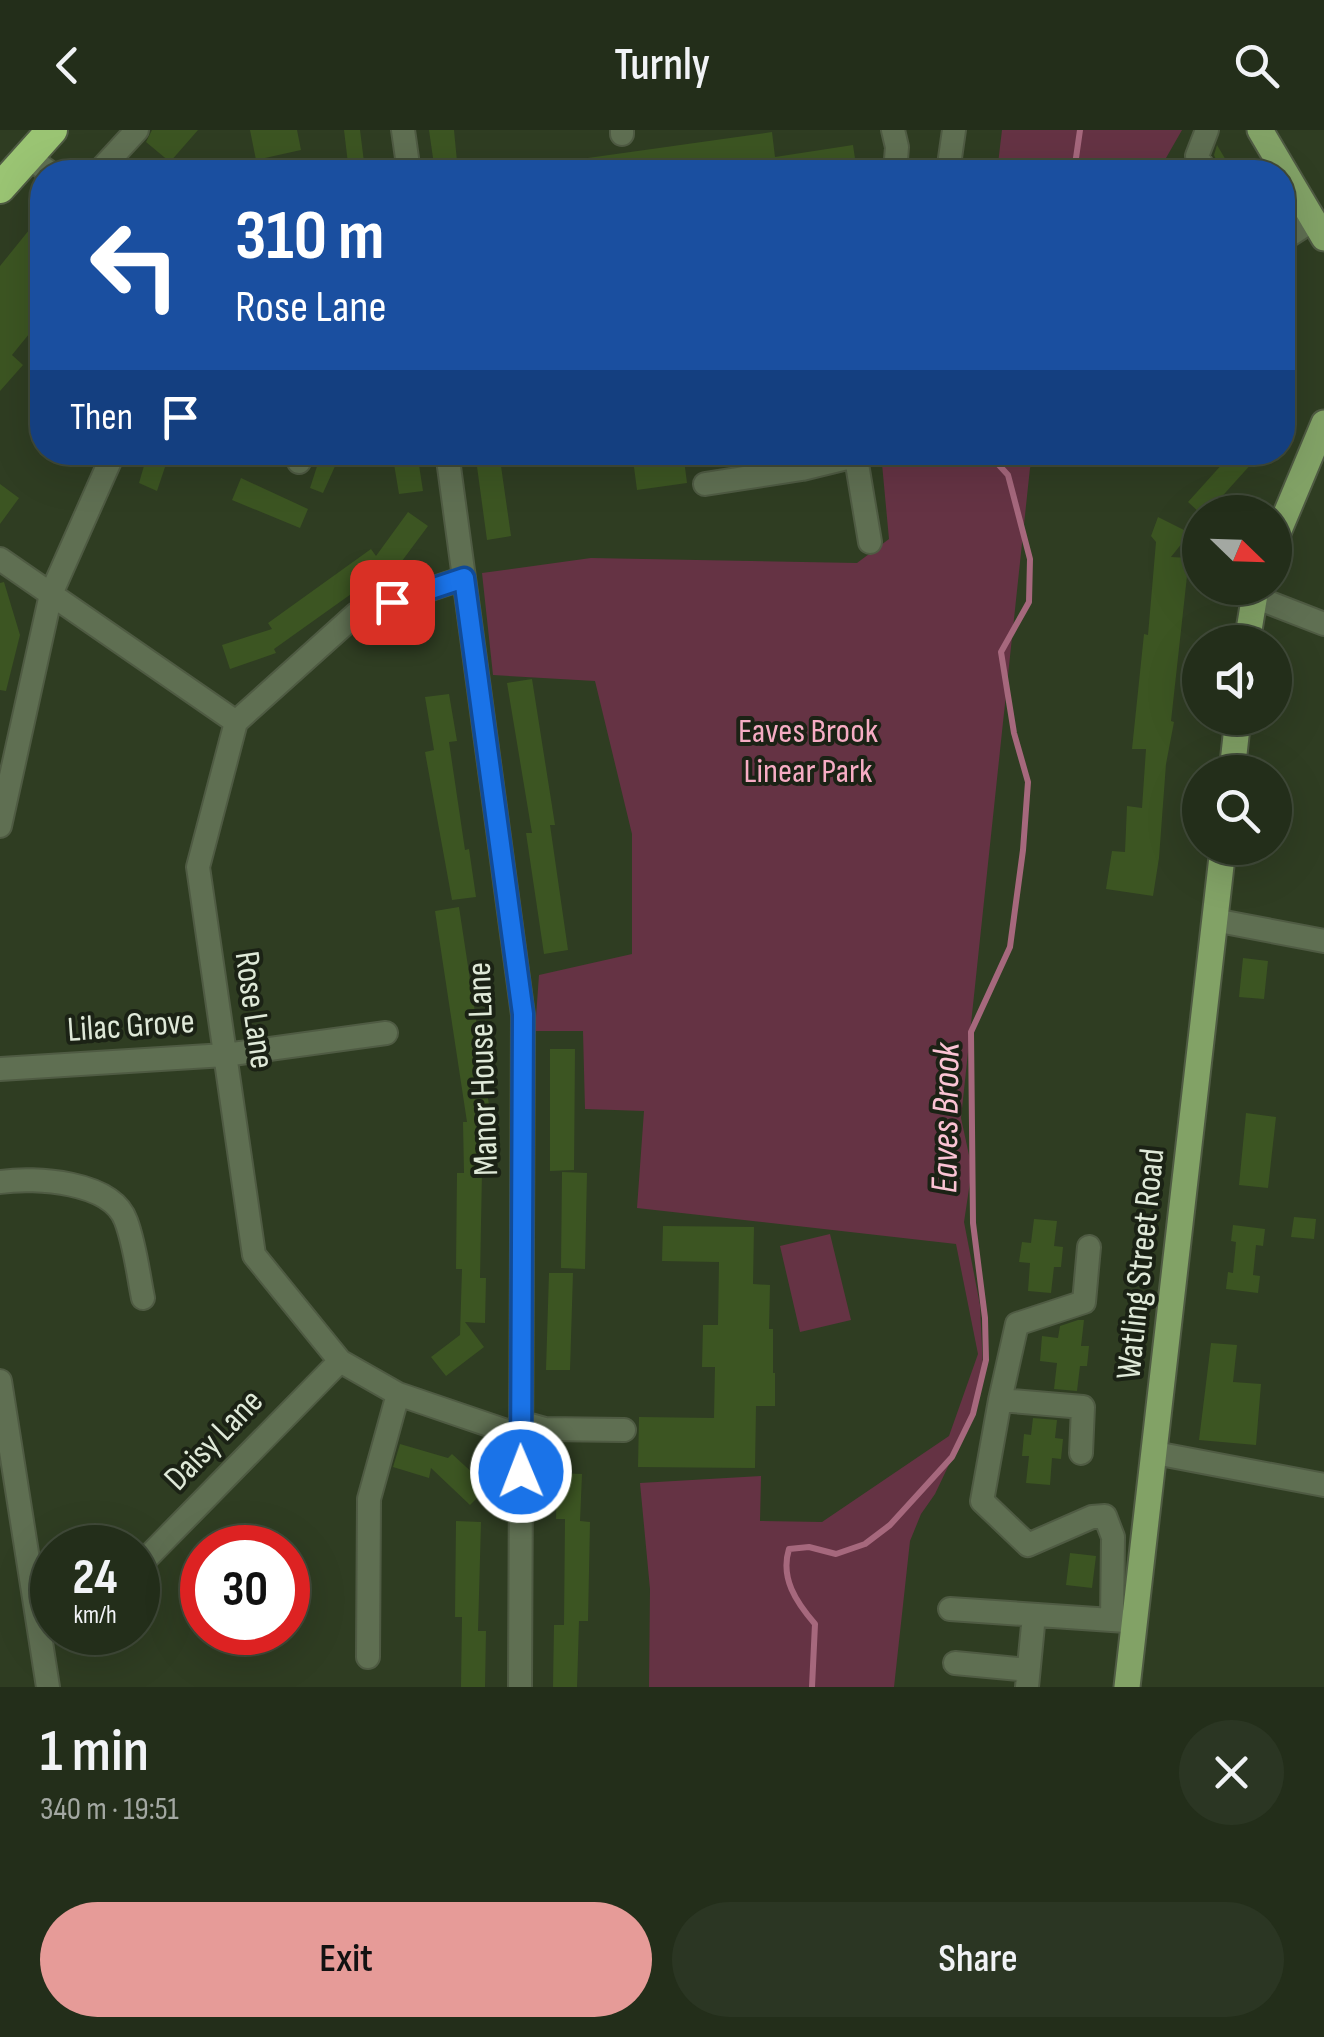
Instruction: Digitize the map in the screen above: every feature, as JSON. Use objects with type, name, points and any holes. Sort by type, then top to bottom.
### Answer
[{"type":"highway","points":[[41,160],[52,130]]},
{"type":"highway","points":[[0,188],[30,170]]},
{"type":"main road","points":[[1260,130],[1276,160]]},
{"type":"main road","points":[[1292,499],[1324,422]]},
{"type":"main road","name":"Watling Street Road","points":[[1128,1687],[1123,1621],[1155,1454],[1221,865]]},
{"type":"street","points":[[115,160],[137,130]]},
{"type":"street","points":[[403,130],[407,160]]},
{"type":"street","points":[[894,130],[896,160]]},
{"type":"street","points":[[950,160],[954,130]]},
{"type":"street","points":[[1199,160],[1197,156],[1206,130]]},
{"type":"street","points":[[0,826],[50,594],[108,465]]},
{"type":"street","name":"Manor House Lane","points":[[449,465],[523,1014],[520,1687]]},
{"type":"street","points":[[705,484],[816,465]]},
{"type":"street","points":[[857,465],[870,542]]},
{"type":"street","points":[[0,560],[236,722],[356,614],[464,578]]},
{"type":"street","points":[[1282,605],[1324,624]]},
{"type":"street","name":"Rose Lane","points":[[236,722],[198,867],[254,1255],[340,1361],[398,1394],[520,1429],[624,1430]]},
{"type":"street","points":[[1214,920],[1324,941]]},
{"type":"street","name":"Lilac Grove","points":[[0,1070],[225,1055],[386,1033]]},
{"type":"street","points":[[0,1182],[29,1178],[96,1191],[126,1217],[143,1298]]},
{"type":"street","points":[[950,1608],[1123,1621],[1113,1536],[1105,1516],[1092,1516],[1028,1545],[982,1501],[1017,1324],[1084,1302],[1089,1247]]},
{"type":"street","name":"Daisy Lane","points":[[160,1545],[340,1361]]},
{"type":"street","points":[[0,1381],[30,1536]]},
{"type":"street","points":[[368,1657],[369,1499],[398,1394]]},
{"type":"street","points":[[1000,1400],[1082,1407],[1081,1453]]},
{"type":"street","points":[[1155,1454],[1324,1486]]},
{"type":"street","points":[[955,1663],[1028,1679],[1034,1614]]},
{"type":"street","points":[[46,1655],[48,1687]]},
{"type":"green space","points":[[1002,130],[1182,130],[1165,160],[998,160]]},
{"type":"green space","name":"Eaves Brook Linear Park","points":[[882,465],[1032,465],[961,1118],[972,1169],[964,1222],[980,1305],[983,1368],[973,1414],[910,1541],[894,1687],[649,1687],[650,1589],[640,1483],[761,1476],[760,1521],[822,1522],[949,1436],[978,1354],[956,1244],[637,1208],[644,1111],[585,1109],[583,1031],[535,1031],[539,975],[632,954],[632,834],[595,681],[493,675],[482,573],[591,558],[857,563],[889,539]]},
{"type":"green space","points":[[830,1234],[851,1320],[800,1332],[780,1246]]},
{"type":"building","points":[[152,130],[198,130],[172,160],[146,142]]},
{"type":"building","points":[[250,130],[297,130],[301,150],[256,160]]},
{"type":"building","points":[[344,130],[360,130],[364,160],[348,160]]},
{"type":"building","points":[[429,130],[454,130],[457,160],[433,160]]},
{"type":"building","points":[[772,132],[775,157],[853,145],[855,160],[573,160]]},
{"type":"building","points":[[1217,145],[1226,160],[1216,160]]},
{"type":"building","points":[[30,229],[30,333],[12,355],[23,365],[0,391],[0,266]]},
{"type":"building","points":[[144,465],[166,465],[157,491],[139,483]]},
{"type":"building","points":[[317,465],[336,465],[323,493],[310,488]]},
{"type":"building","points":[[394,465],[419,465],[423,491],[399,494]]},
{"type":"building","points":[[477,465],[501,465],[511,536],[487,540]]},
{"type":"building","points":[[634,465],[685,465],[687,483],[637,490]]},
{"type":"building","points":[[1221,465],[1250,465],[1223,495],[1194,495]]},
{"type":"building","points":[[241,478],[308,509],[300,528],[232,500]]},
{"type":"building","points":[[0,484],[19,498],[0,524]]},
{"type":"building","points":[[408,512],[428,526],[399,565],[396,562],[274,649],[276,653],[230,669],[222,645],[272,629],[268,623],[371,549],[376,556]]},
{"type":"building","points":[[1158,517],[1182,529],[1182,543],[1171,557],[1182,558],[1184,605],[1153,896],[1106,889],[1112,851],[1125,852],[1127,806],[1142,808],[1146,749],[1132,749],[1144,634],[1148,635],[1156,542],[1151,536]]},
{"type":"building","points":[[4,582],[20,635],[6,691],[0,690],[0,583]]},
{"type":"building","points":[[532,679],[555,825],[550,825],[568,950],[544,954],[526,833],[532,833],[507,683]]},
{"type":"building","points":[[449,694],[457,741],[449,742],[476,897],[452,900],[425,752],[434,750],[425,697]]},
{"type":"building","points":[[459,907],[491,1118],[488,1171],[482,1171],[480,1278],[486,1278],[485,1323],[465,1322],[484,1347],[446,1376],[431,1357],[460,1335],[462,1269],[456,1269],[457,1173],[464,1173],[463,1122],[467,1122],[435,911]]},
{"type":"building","points":[[1243,958],[1268,961],[1264,999],[1239,997]]},
{"type":"building","points":[[550,1049],[575,1049],[574,1170],[550,1171]]},
{"type":"building","points":[[1246,1113],[1276,1117],[1268,1188],[1239,1185]]},
{"type":"building","points":[[562,1172],[587,1173],[585,1269],[561,1268]]},
{"type":"building","points":[[1294,1217],[1316,1219],[1314,1239],[1291,1237]]},
{"type":"building","points":[[1034,1219],[1057,1221],[1054,1246],[1063,1247],[1061,1267],[1054,1267],[1051,1293],[1028,1291],[1030,1263],[1019,1262],[1022,1242],[1031,1243]]},
{"type":"building","points":[[1233,1225],[1265,1229],[1263,1246],[1256,1245],[1253,1275],[1260,1276],[1258,1293],[1226,1289],[1228,1272],[1233,1273]]},
{"type":"building","points":[[663,1226],[754,1227],[753,1284],[770,1285],[769,1329],[773,1329],[775,1373],[775,1406],[756,1406],[755,1468],[638,1467],[639,1417],[714,1418],[715,1367],[702,1367],[703,1325],[718,1325],[719,1262],[662,1261]]},
{"type":"building","points":[[549,1273],[573,1273],[570,1370],[546,1370]]},
{"type":"building","points":[[1084,1320],[1081,1346],[1089,1346],[1087,1366],[1080,1366],[1077,1391],[1054,1389],[1057,1363],[1040,1361],[1042,1336],[1058,1338],[1060,1326]]},
{"type":"building","points":[[1211,1343],[1237,1345],[1233,1382],[1261,1384],[1256,1445],[1199,1440]]},
{"type":"building","points":[[1033,1418],[1057,1420],[1055,1438],[1063,1439],[1061,1459],[1052,1458],[1050,1485],[1026,1483],[1029,1456],[1022,1456],[1024,1434],[1031,1435]]},
{"type":"building","points":[[400,1444],[448,1458],[452,1454],[488,1487],[470,1505],[431,1468],[429,1478],[393,1467]]},
{"type":"building","points":[[557,1473],[582,1474],[580,1521],[590,1522],[588,1621],[579,1621],[577,1687],[553,1687],[554,1625],[564,1625],[565,1519],[556,1519]]},
{"type":"building","points":[[456,1521],[481,1522],[478,1631],[486,1631],[485,1687],[461,1687],[462,1617],[455,1617]]},
{"type":"building","points":[[1070,1553],[1096,1556],[1092,1588],[1066,1585]]},
{"type":"waterway","name":"Eaves Brook","points":[[1076,160],[1080,130]]},
{"type":"waterway","name":"Eaves Brook","points":[[812,1687],[815,1624],[791,1589],[787,1570],[789,1549],[809,1547],[836,1554],[865,1544],[890,1525],[952,1457],[973,1414],[986,1360],[973,1223],[971,1032],[1010,947],[1028,782],[1014,733],[1001,652],[1029,602],[1030,559],[1008,475],[999,465]]},
{"type":"route","points":[[392,602],[464,578],[523,1014],[521,1472]]}]
